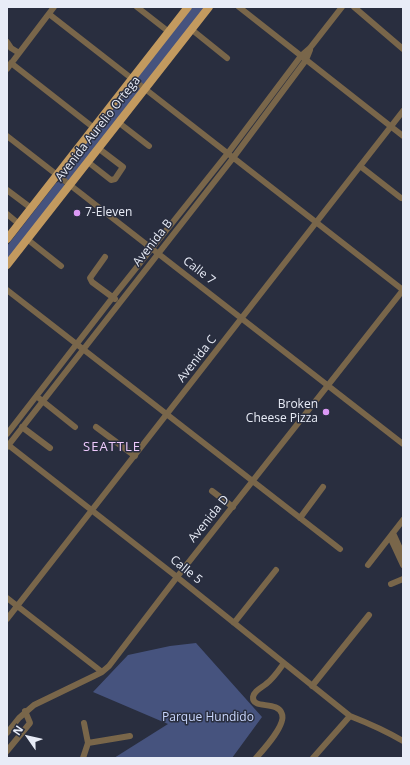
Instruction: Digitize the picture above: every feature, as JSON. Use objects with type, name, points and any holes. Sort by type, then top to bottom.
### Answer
[{"type":"main road","name":"Avenida Aurelio Ortega","points":[[7,239],[188,7]]},
{"type":"main road","name":"Avenida Aurelio Ortega","points":[[7,265],[209,7]]},
{"type":"street","points":[[7,68],[54,7]]},
{"type":"street","points":[[137,7],[169,32]]},
{"type":"street","points":[[239,7],[403,136]]},
{"type":"street","name":"Avenida B","points":[[7,434],[113,297],[281,88],[342,7]]},
{"type":"street","points":[[354,7],[403,49]]},
{"type":"street","points":[[49,14],[403,290]]},
{"type":"street","points":[[191,29],[227,58]]},
{"type":"street","points":[[7,42],[11,48],[19,53]]},
{"type":"street","points":[[11,63],[94,128]]},
{"type":"street","name":"Avenida B","points":[[8,445],[234,158],[281,88]]},
{"type":"street","name":"Avenida C","points":[[7,620],[403,111]]},
{"type":"street","points":[[118,122],[149,146]]},
{"type":"street","name":"Calle 7","points":[[7,136],[403,444]]},
{"type":"street","points":[[88,162],[111,180],[115,179],[123,167],[98,148]]},
{"type":"street","points":[[360,166],[401,198]]},
{"type":"street","points":[[7,190],[31,208]]},
{"type":"street","points":[[196,193],[202,198]]},
{"type":"street","points":[[7,214],[19,224]]},
{"type":"street","points":[[27,239],[61,266]]},
{"type":"street","points":[[105,257],[90,278],[92,282],[121,303]]},
{"type":"street","points":[[7,290],[340,549]]},
{"type":"street","name":"Avenida D","points":[[7,732],[26,711],[46,698],[102,672],[109,666],[177,577],[403,290]]},
{"type":"street","points":[[37,396],[75,426]]},
{"type":"street","points":[[22,427],[50,448]]},
{"type":"street","points":[[96,427],[135,456]]},
{"type":"street","name":"Calle 5","points":[[8,445],[177,577],[350,716],[371,724],[403,741]]},
{"type":"street","points":[[300,518],[323,487]]},
{"type":"street","points":[[212,491],[233,506]]},
{"type":"street","points":[[368,565],[403,520]]},
{"type":"street","points":[[391,535],[403,556]]},
{"type":"street","points":[[391,535],[403,565]]},
{"type":"street","points":[[234,623],[276,570]]},
{"type":"street","points":[[391,584],[403,579]]},
{"type":"street","points":[[7,598],[102,672]]},
{"type":"street","points":[[312,686],[369,615]]},
{"type":"street","points":[[256,758],[268,744],[281,724],[283,715],[281,710],[274,706],[259,705],[253,700],[253,696],[267,683],[284,663]]},
{"type":"street","points":[[7,751],[30,723],[26,711]]},
{"type":"street","points":[[313,758],[350,716]]},
{"type":"street","points":[[83,758],[88,743],[84,723]]},
{"type":"street","points":[[88,743],[130,736]]},
{"type":"green space","points":[[189,7],[208,7],[70,184],[63,181],[61,172]]},
{"type":"green space","points":[[60,181],[66,186],[7,264],[7,246],[56,183]]},
{"type":"green space","name":"Parque Hundido","points":[[196,643],[262,717],[232,758],[114,758],[168,724],[93,692],[128,655],[170,646]]},
{"type":"place","name":"7-Eleven","points":[[77,213]]},
{"type":"place","name":"Broken Cheese Pizza","points":[[326,412]]},
{"type":"district","name":"SEATTLE","points":[[112,447]]}]
